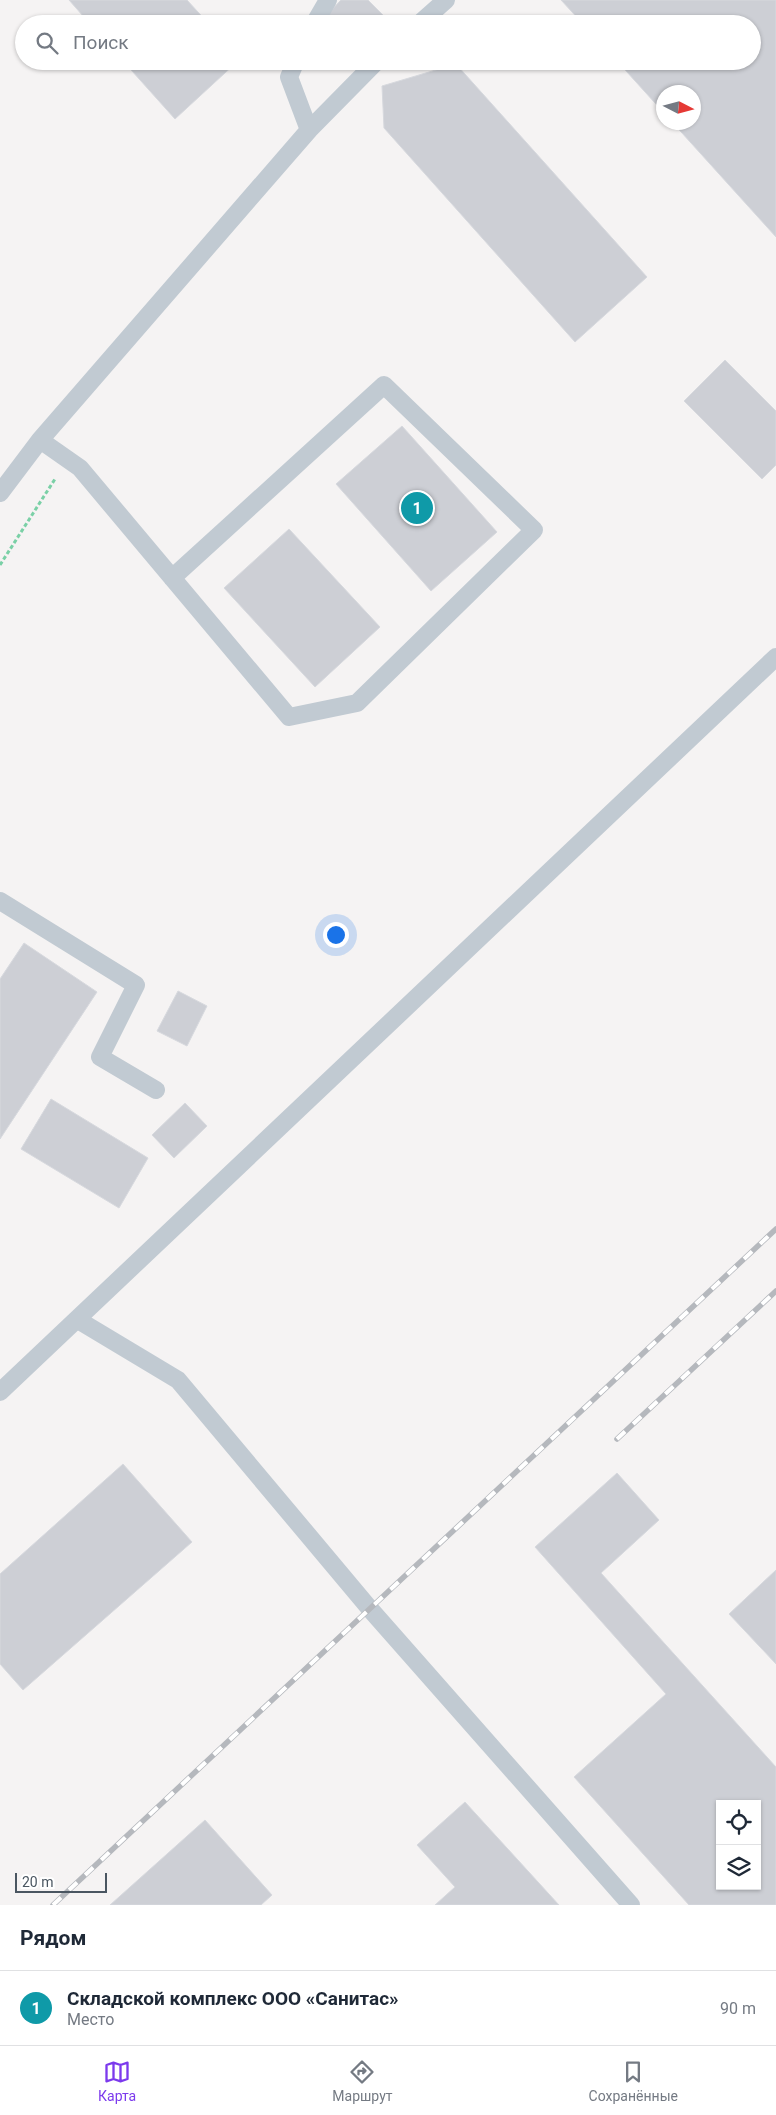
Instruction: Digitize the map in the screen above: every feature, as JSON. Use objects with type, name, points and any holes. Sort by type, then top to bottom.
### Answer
[{"type":"lane","points":[[319,15],[328,0]]},
{"type":"lane","points":[[429,15],[446,0]]},
{"type":"lane","points":[[293,70],[290,77],[309,130]]},
{"type":"lane","points":[[0,493],[40,440],[309,130],[368,70]]},
{"type":"lane","points":[[40,440],[67,461],[80,468],[172,578],[289,717],[357,703],[534,530],[384,385],[172,578]]},
{"type":"lane","points":[[0,1392],[776,657]]},
{"type":"lane","points":[[0,901],[136,985],[100,1057],[156,1090]]},
{"type":"lane","points":[[78,1320],[178,1380],[370,1608],[631,1905]]},
{"type":"path","points":[[0,565],[67,461]]},
{"type":"building","points":[[69,0],[187,0],[201,15],[82,15]]},
{"type":"building","points":[[341,0],[368,0],[383,15],[327,15]]},
{"type":"building","points":[[561,0],[776,0],[776,237],[679,130],[701,130],[701,85],[656,85],[656,104],[625,70],[761,70],[761,15],[575,15]]},
{"type":"building","points":[[131,70],[228,70],[175,119]]},
{"type":"building","points":[[436,70],[461,70],[647,277],[575,342],[384,128],[382,86]]},
{"type":"building","points":[[725,360],[776,411],[776,465],[762,479],[684,401]]},
{"type":"building","points":[[402,426],[497,532],[431,591],[336,484]]},
{"type":"building","points":[[289,529],[380,627],[315,687],[224,588]]},
{"type":"building","points":[[24,943],[97,992],[0,1139],[0,979]]},
{"type":"building","points":[[178,991],[207,1006],[187,1046],[157,1031]]},
{"type":"building","points":[[51,1099],[148,1158],[119,1208],[21,1149]]},
{"type":"building","points":[[185,1103],[207,1126],[174,1158],[152,1135]]},
{"type":"building","points":[[123,1464],[192,1542],[23,1690],[0,1664],[0,1574]]},
{"type":"building","points":[[617,1473],[659,1520],[601,1573],[776,1767],[776,1905],[689,1905],[574,1777],[666,1694],[535,1547]]},
{"type":"building","points":[[776,1570],[776,1664],[729,1614]]},
{"type":"building","points":[[465,1802],[559,1905],[435,1905],[455,1887],[417,1845]]},
{"type":"building","points":[[205,1820],[272,1895],[261,1905],[110,1905]]},
{"type":"railway","points":[[53,1905],[776,1229]]},
{"type":"railway","points":[[617,1439],[776,1291]]},
{"type":"place","name":"Складской комплекс ООО «Санитас»","points":[[417,508]]}]
